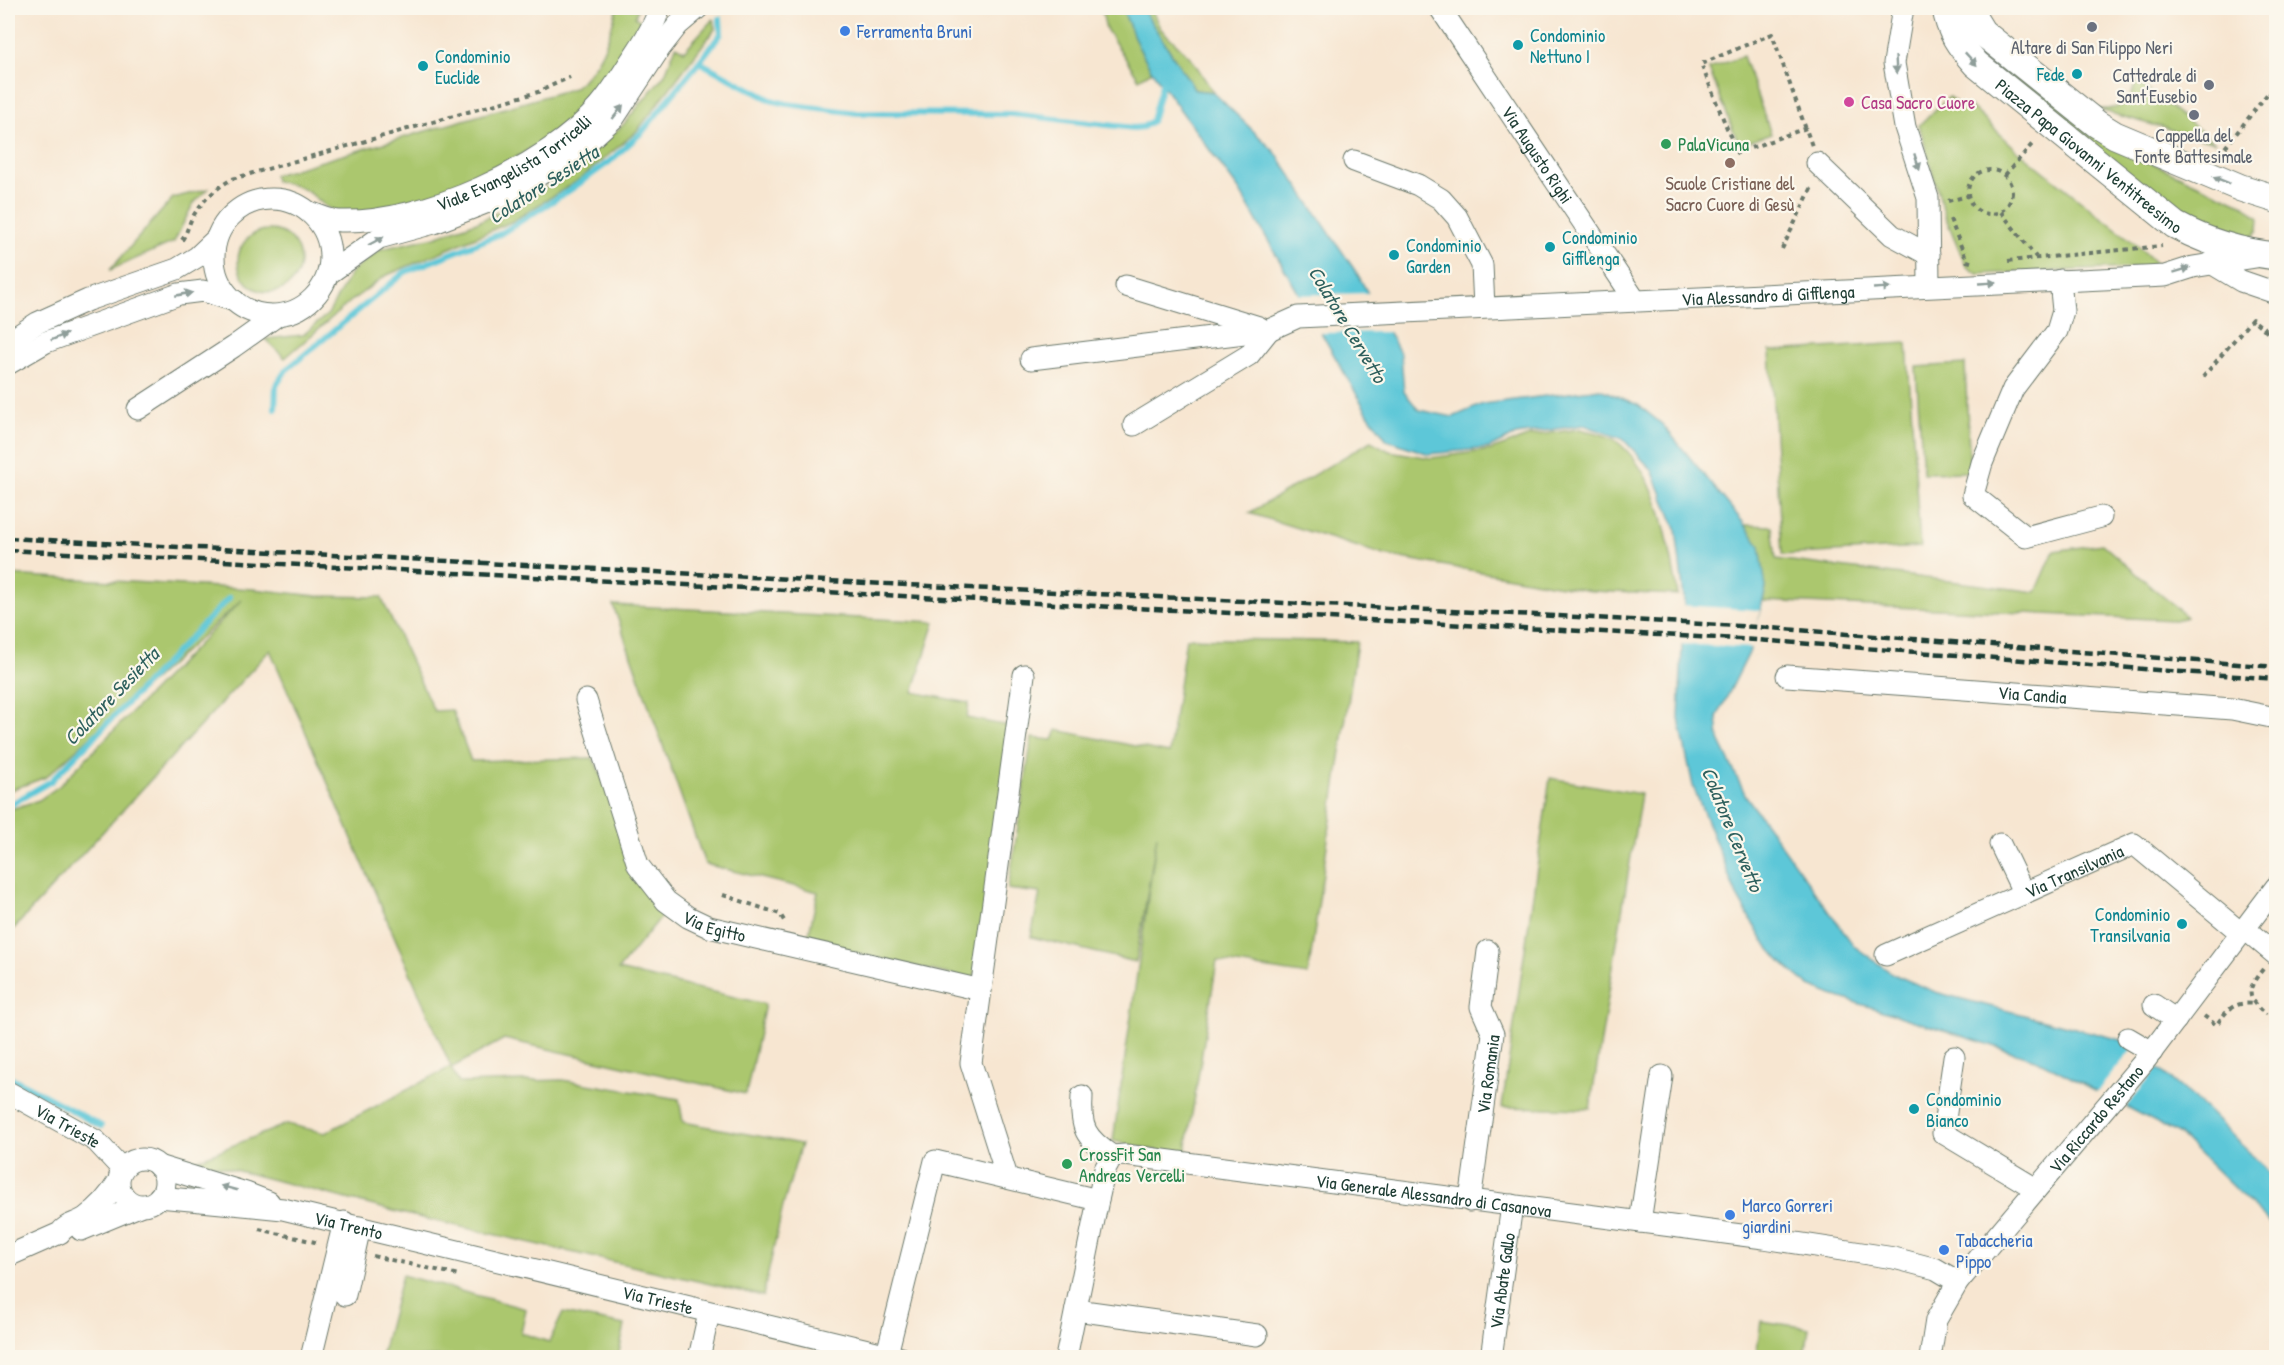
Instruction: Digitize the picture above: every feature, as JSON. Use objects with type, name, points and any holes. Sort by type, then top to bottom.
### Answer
[{"type":"main road","name":"Piazza Papa Giovanni Ventitreesimo","points":[[1946,8],[1948,23],[1959,45],[1976,64],[2175,225],[2201,240],[2228,249],[2273,255]]},
{"type":"main road","name":"Piazza Papa Giovanni Ventitreesimo","points":[[1972,8],[1974,19],[1983,32],[2097,124],[2188,167],[2241,188],[2277,199]]},
{"type":"street","name":"Viale Evangelista Torricelli","points":[[309,212],[337,222],[371,220],[428,207],[467,193],[537,157],[600,106],[645,38],[659,8]]},
{"type":"street","name":"Viale Evangelista Torricelli","points":[[328,274],[379,238],[444,219],[511,193],[581,148],[614,118],[672,32],[698,8]]},
{"type":"street","name":"Via Augusto Righi","points":[[1440,8],[1558,200],[1635,300]]},
{"type":"street","points":[[1903,8],[1894,63],[1905,127],[1928,198],[1929,286]]},
{"type":"street","points":[[1354,161],[1418,186],[1441,199],[1457,217],[1482,265],[1484,307]]},
{"type":"street","points":[[1817,163],[1892,235],[1929,255]]},
{"type":"street","points":[[8,342],[38,323],[88,300],[177,269],[197,257],[216,239],[232,216],[255,201],[274,198],[293,202],[309,212],[321,225],[328,240],[331,257],[328,274],[321,289],[309,302],[294,311],[278,315],[262,314],[235,301],[203,291],[178,294],[46,342],[8,364]]},
{"type":"street","points":[[216,239],[214,256],[216,273],[223,289],[235,301]]},
{"type":"street","name":"Via Alessandro di Gifflenga","points":[[1269,330],[1298,317],[1381,311],[2165,276],[2211,263],[2273,255]]},
{"type":"street","points":[[2211,263],[2241,281],[2277,293]]},
{"type":"street","points":[[2060,280],[2063,311],[2057,331],[2013,389],[1982,463],[1974,495],[2026,537],[2101,517]]},
{"type":"street","points":[[1126,286],[1269,330]]},
{"type":"street","points":[[138,409],[278,315]]},
{"type":"street","points":[[1031,359],[1269,330]]},
{"type":"street","points":[[1134,424],[1249,355],[1269,330]]},
{"type":"street","points":[[1007,1177],[971,1063],[1024,675]]},
{"type":"street","name":"Via Candia","points":[[1787,676],[2232,709],[2277,718]]},
{"type":"street","name":"Via Egitto","points":[[586,700],[638,865],[666,902],[688,917],[709,927],[981,990]]},
{"type":"street","points":[[2000,844],[2024,894]]},
{"type":"street","name":"Via Transilvania","points":[[1886,956],[2134,844],[2243,931]]},
{"type":"street","name":"Via Riccardo Restano","points":[[1929,1358],[1936,1320],[1958,1282],[2149,1055],[2277,887]]},
{"type":"street","points":[[2243,931],[2277,955]]},
{"type":"street","name":"Via Romania","points":[[1470,1201],[1493,1034],[1481,1007],[1488,951]]},
{"type":"street","points":[[2154,1005],[2176,1020]]},
{"type":"street","points":[[2127,1038],[2149,1055]]},
{"type":"street","points":[[1954,1057],[1943,1133],[2036,1189]]},
{"type":"street","points":[[1640,1222],[1662,1076]]},
{"type":"street","name":"Via Trieste","points":[[8,1092],[96,1141],[120,1176]]},
{"type":"street","points":[[1066,1358],[1105,1169],[1112,1156],[1092,1143],[1086,1133],[1080,1116],[1082,1096]]},
{"type":"street","name":"Via Generale Alessandro di Casanova","points":[[1112,1156],[1125,1155],[1640,1222],[1765,1230],[1936,1269],[1958,1282]]},
{"type":"street","points":[[8,1256],[60,1233],[64,1227],[82,1220],[108,1199],[120,1176],[133,1161],[139,1159],[153,1162],[158,1166],[165,1178],[159,1197],[154,1202],[68,1236],[60,1233]]},
{"type":"street","points":[[891,1356],[935,1161],[1098,1200]]},
{"type":"street","points":[[158,1166],[246,1192],[283,1209]]},
{"type":"street","points":[[120,1176],[122,1195],[139,1206]]},
{"type":"street","points":[[159,1197],[283,1209]]},
{"type":"street","name":"Via Abate Gallo","points":[[1491,1358],[1512,1205]]},
{"type":"street","name":"Via Trento","points":[[283,1209],[415,1240]]},
{"type":"street","points":[[345,1295],[352,1225]]},
{"type":"street","points":[[311,1358],[352,1225]]},
{"type":"street","name":"Via Trieste","points":[[415,1240],[891,1356]]},
{"type":"street","points":[[1076,1310],[1257,1335]]},
{"type":"street","points":[[699,1358],[709,1313]]},
{"type":"path","points":[[1782,249],[1817,176],[1817,163],[1806,128],[1772,34],[1701,64],[1737,153],[1806,128]]},
{"type":"path","points":[[1697,75],[1704,71]]},
{"type":"path","points":[[180,244],[203,203],[217,188],[232,179],[538,92],[570,77]]},
{"type":"path","points":[[2224,150],[2277,83]]},
{"type":"path","points":[[2269,92],[2277,99]]},
{"type":"path","points":[[2005,175],[2034,142]]},
{"type":"path","points":[[1993,169],[2005,175],[2013,193],[2008,206],[2001,212],[1982,212],[1975,208],[1968,196],[1970,182],[1979,172],[1993,169]]},
{"type":"path","points":[[1968,196],[1944,202],[1967,261],[1977,264]]},
{"type":"path","points":[[2001,212],[2036,257]]},
{"type":"path","points":[[2001,261],[2164,246]]},
{"type":"path","points":[[2264,329],[2273,318],[2277,321]]},
{"type":"path","points":[[2203,377],[2252,319],[2276,341]]},
{"type":"path","points":[[723,895],[780,914],[787,926],[785,945]]},
{"type":"path","points":[[2262,971],[2252,982],[2250,992],[2254,1004],[2266,1015]]},
{"type":"path","points":[[2204,1016],[2216,1025],[2231,1006],[2241,1002],[2254,1004]]},
{"type":"green space","points":[[617,8],[638,8],[635,17],[641,21],[609,77],[568,121],[544,139],[492,171],[436,194],[357,214],[335,212],[302,188],[275,181],[274,175],[574,88],[597,62],[607,42]]},
{"type":"green space","points":[[1101,8],[1122,8],[1138,46],[1152,71],[1139,79],[1106,29]]},
{"type":"green space","points":[[1142,8],[1151,8],[1160,28],[1192,59],[1213,92],[1195,90]]},
{"type":"green space","points":[[1957,8],[2097,138],[2246,206],[2259,218],[2258,230],[2253,236],[2242,238],[2177,215],[1970,47]]},
{"type":"green space","points":[[713,19],[715,29],[637,131],[579,180],[513,221],[385,276],[351,301],[285,358],[265,339],[303,335],[328,314],[352,271],[381,249],[435,237],[482,220],[531,197],[573,169],[623,125],[665,74],[676,46],[684,51]]},
{"type":"green space","points":[[1743,56],[1771,134],[1739,145],[1709,69]]},
{"type":"green space","points":[[2136,81],[2215,142],[2096,109],[2111,109],[2122,104],[2131,95]]},
{"type":"green space","points":[[1949,97],[1964,109],[1970,106],[2016,149],[2139,247],[2160,267],[1978,274],[1966,266],[1945,216],[1919,125]]},
{"type":"green space","points":[[208,189],[193,204],[174,242],[110,270],[173,198]]},
{"type":"green space","points":[[269,230],[286,235],[291,239],[295,244],[300,261],[295,278],[291,283],[286,287],[269,292],[252,287],[247,283],[243,278],[238,261],[243,244],[247,239],[252,235]]},
{"type":"green space","points":[[1907,343],[1920,547],[1782,555],[1770,351]]},
{"type":"green space","points":[[1965,364],[1970,472],[1923,473],[1916,367]]},
{"type":"green space","points":[[1580,429],[1615,440],[1643,471],[1660,511],[1678,595],[1591,591],[1384,555],[1249,513],[1371,441],[1389,451],[1431,458],[1491,450],[1530,436]]},
{"type":"green space","points":[[1745,525],[1772,526],[1776,559],[2036,592],[2054,551],[2102,544],[2187,617],[2174,620],[1763,601],[1766,588]]},
{"type":"green space","points":[[8,575],[253,589],[317,596],[381,597],[434,711],[452,710],[471,761],[593,758],[665,912],[618,970],[765,1004],[746,1094],[504,1039],[451,1068],[459,1083],[562,1080],[679,1099],[683,1122],[801,1144],[783,1206],[763,1296],[405,1214],[196,1160],[287,1124],[325,1133],[451,1067],[270,650],[8,935],[8,810],[39,800],[59,786],[242,600],[46,777],[8,791]]},
{"type":"green space","points":[[613,605],[935,622],[913,692],[969,703],[967,718],[1013,727],[974,980],[807,942],[818,892],[705,864]]},
{"type":"green space","points":[[1186,638],[1357,642],[1308,975],[1217,961],[1185,1157],[1113,1141],[1157,835],[1136,962],[1031,937],[1040,893],[1008,889],[1032,738],[1053,740],[1057,730],[1169,753]]},
{"type":"green space","points":[[1550,778],[1641,794],[1590,1109],[1502,1107]]},
{"type":"green space","points":[[402,1275],[526,1309],[521,1333],[549,1342],[563,1313],[625,1325],[618,1357],[381,1357]]},
{"type":"green space","points":[[1761,1321],[1809,1328],[1805,1357],[1756,1357]]},
{"type":"water","name":"Colatore Cervetto","points":[[1122,8],[1142,8],[1195,90],[1213,92],[1275,152],[1358,275],[1401,355],[1404,392],[1419,410],[1453,417],[1483,404],[1600,389],[1638,405],[1663,425],[1742,521],[1760,546],[1766,588],[1749,653],[1717,717],[1719,740],[1746,796],[1854,946],[1893,974],[1935,992],[2125,1041],[2205,1108],[2276,1179],[2276,1229],[2180,1135],[2038,1060],[1832,995],[1810,986],[1782,963],[1763,941],[1737,896],[1693,786],[1679,719],[1684,598],[1676,529],[1652,470],[1623,439],[1584,425],[1516,435],[1489,448],[1429,454],[1387,440],[1368,414],[1239,190],[1152,71],[1138,46]]},
{"type":"pier","points":[[1370,293],[1392,332],[1318,333],[1296,295]]},
{"type":"pier","points":[[1680,605],[1760,610],[1753,648],[1679,644]]},
{"type":"pier","points":[[2134,1047],[2159,1067],[2124,1109],[2095,1094]]},
{"type":"waterway","name":"Colatore Sesietta","points":[[275,409],[276,386],[286,370],[405,272],[500,234],[570,190],[609,162],[642,132],[721,34],[720,19]]},
{"type":"waterway","points":[[699,62],[771,100],[787,104],[857,113],[1012,114],[1134,128],[1143,127],[1152,121],[1164,77]]},
{"type":"waterway","name":"Colatore Sesietta","points":[[8,806],[51,781],[229,598]]},
{"type":"waterway","points":[[8,1076],[101,1126]]},
{"type":"railway","points":[[8,538],[1758,627],[2276,667]]},
{"type":"railway","points":[[8,550],[1757,640],[2276,679]]},
{"type":"place","name":"Altare di San Filippo Neri","points":[[2092,27]]},
{"type":"place","name":"Ferramenta Bruni","points":[[845,31]]},
{"type":"place","name":"Condominio Nettuno I","points":[[1518,45]]},
{"type":"place","name":"Condominio Euclide","points":[[423,66]]},
{"type":"place","name":"Fede","points":[[2077,74]]},
{"type":"place","name":"Cattedrale di Sant'Eusebio","points":[[2209,85]]},
{"type":"place","name":"Casa Sacro Cuore","points":[[1849,102]]},
{"type":"place","name":"Cappella del Fonte Battesimale","points":[[2194,115]]},
{"type":"place","name":"PalaVicuna","points":[[1666,144]]},
{"type":"place","name":"Scuole Cristiane del Sacro Cuore di Gesù","points":[[1730,163]]},
{"type":"place","name":"Condominio Gifflenga","points":[[1550,247]]},
{"type":"place","name":"Condominio Garden","points":[[1394,255]]},
{"type":"place","name":"Condominio Transilvania","points":[[2182,924]]},
{"type":"place","name":"Condominio Bianco","points":[[1914,1109]]},
{"type":"place","name":"CrossFit San Andreas Vercelli","points":[[1067,1164]]},
{"type":"place","name":"Marco Gorreri giardini","points":[[1730,1215]]},
{"type":"place","name":"Tabaccheria Pippo","points":[[1944,1250]]}]
